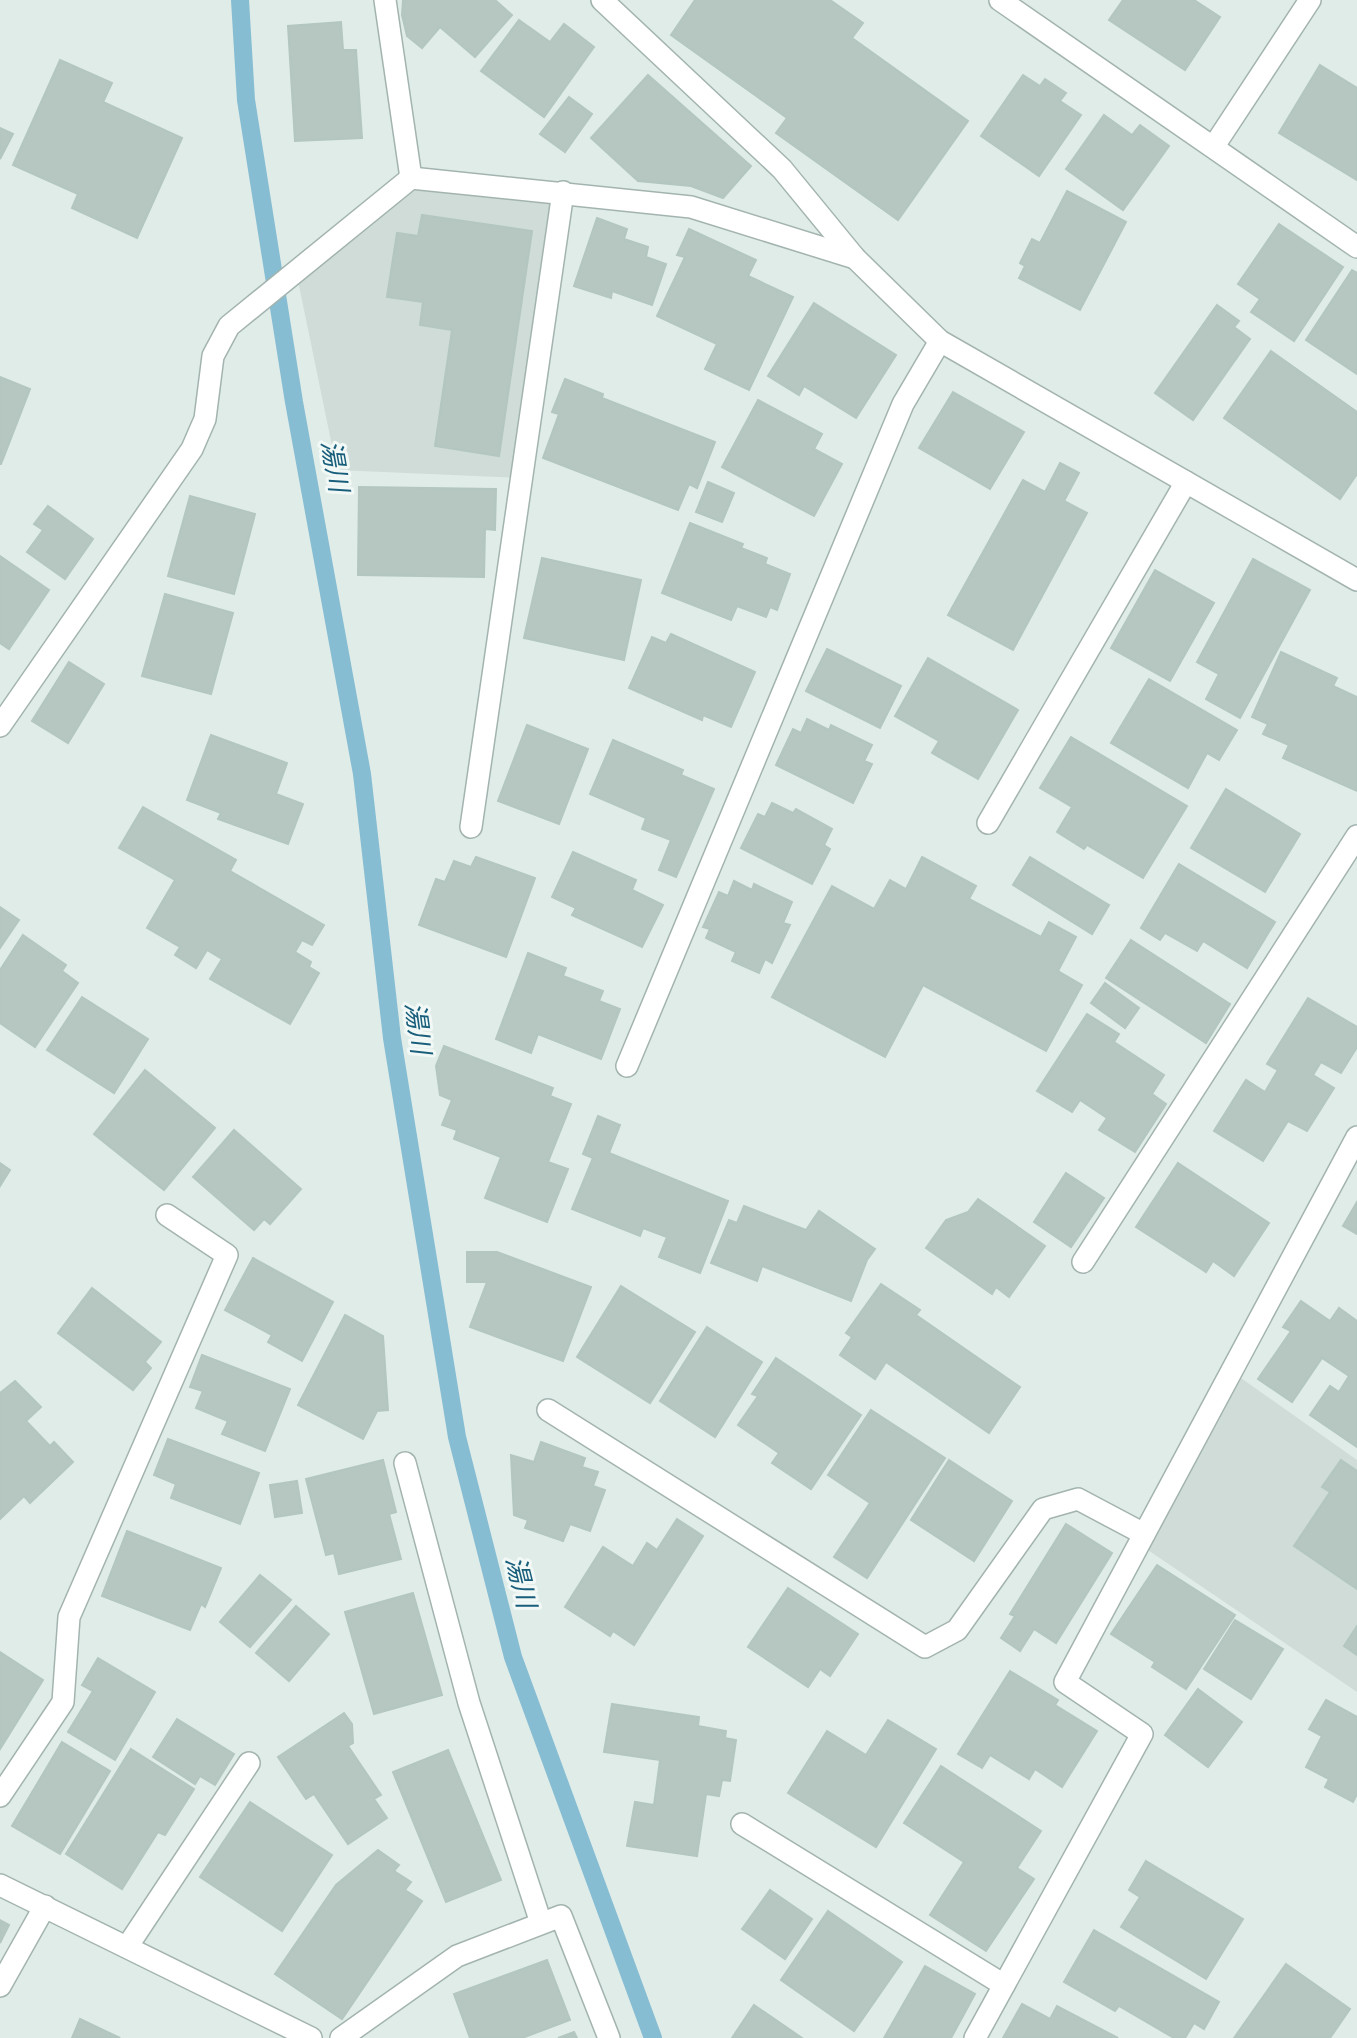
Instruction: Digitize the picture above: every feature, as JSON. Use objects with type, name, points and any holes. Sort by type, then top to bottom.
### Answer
[{"type":"street","points":[[385,0],[411,178]]},
{"type":"street","points":[[601,0],[782,169],[855,258],[940,341],[1355,575]]},
{"type":"street","points":[[1000,0],[1357,247]]},
{"type":"street","points":[[1214,146],[1310,0]]},
{"type":"street","points":[[0,726],[192,449],[205,419],[213,356],[229,326],[411,178],[691,207],[855,258]]},
{"type":"street","points":[[471,827],[563,192]]},
{"type":"street","points":[[627,1066],[902,404],[940,341]]},
{"type":"street","points":[[988,822],[1186,482]]},
{"type":"street","points":[[1083,1262],[1357,836]]},
{"type":"street","points":[[975,2038],[1142,1734],[1065,1682],[1357,1137]]},
{"type":"street","points":[[0,1796],[63,1702],[69,1618],[227,1255],[167,1215]]},
{"type":"street","points":[[548,1409],[925,1647],[957,1630],[1043,1509],[1078,1499],[1144,1534]]},
{"type":"street","points":[[405,1463],[469,1703],[541,1923]]},
{"type":"street","points":[[127,1947],[249,1763]]},
{"type":"street","points":[[742,1824],[1004,1985]]},
{"type":"street","points":[[0,1885],[311,2038]]},
{"type":"street","points":[[0,1986],[45,1906]]},
{"type":"street","points":[[341,2038],[457,1956],[561,1916],[608,2038]]},
{"type":"shaded area","points":[[411,178],[563,192],[521,478],[337,470],[296,271]]},
{"type":"shaded area","points":[[1231,1371],[1357,1460],[1357,1692],[1139,1544]]},
{"type":"building","points":[[403,0],[495,0],[512,15],[475,57],[440,27],[422,48],[407,36],[402,15]]},
{"type":"building","points":[[695,0],[830,0],[863,23],[852,38],[968,121],[898,220],[776,133],[787,118],[671,35]]},
{"type":"building","points":[[1123,0],[1194,0],[1220,17],[1185,70],[1109,20]]},
{"type":"building","points":[[519,20],[550,42],[564,24],[594,47],[544,117],[481,71]]},
{"type":"building","points":[[341,22],[343,50],[356,50],[362,138],[295,141],[288,26]]},
{"type":"building","points":[[60,60],[112,83],[103,102],[182,138],[137,238],[72,208],[78,194],[13,165]]},
{"type":"building","points":[[1320,65],[1357,88],[1357,180],[1279,133]]},
{"type":"building","points":[[648,75],[751,166],[723,198],[691,186],[638,181],[591,138]]},
{"type":"building","points":[[1023,75],[1040,86],[1045,79],[1066,93],[1060,101],[1081,115],[1039,176],[981,136]]},
{"type":"building","points":[[569,97],[592,114],[565,152],[540,134]]},
{"type":"building","points":[[1104,115],[1132,135],[1140,125],[1169,146],[1123,210],[1066,169]]},
{"type":"building","points":[[0,128],[13,134],[0,159]]},
{"type":"building","points":[[1067,191],[1126,222],[1080,310],[1019,278],[1025,266],[1020,263],[1032,239],[1040,243]]},
{"type":"building","points":[[422,215],[532,231],[499,456],[435,446],[452,330],[420,325],[423,302],[387,297],[397,233],[418,236]]},
{"type":"building","points":[[597,218],[627,229],[624,239],[648,247],[646,257],[666,264],[652,305],[612,291],[611,298],[574,286]]},
{"type":"building","points":[[1279,224],[1343,267],[1294,341],[1251,312],[1260,299],[1238,284]]},
{"type":"building","points":[[689,229],[756,260],[748,276],[793,297],[749,390],[705,369],[717,344],[657,316],[685,257],[677,255]]},
{"type":"building","points":[[1352,270],[1357,273],[1357,374],[1306,340]]},
{"type":"building","points":[[814,303],[896,355],[856,418],[804,386],[799,395],[768,376]]},
{"type":"building","points":[[1217,305],[1239,321],[1234,327],[1250,339],[1193,420],[1155,393]]},
{"type":"building","points":[[1271,351],[1357,412],[1357,474],[1340,499],[1224,418]]},
{"type":"building","points":[[0,377],[30,389],[1,464],[0,464]]},
{"type":"building","points":[[565,379],[603,394],[602,398],[715,442],[697,488],[689,484],[678,510],[543,458],[559,414],[552,412]]},
{"type":"building","points":[[953,392],[1024,432],[990,489],[919,448]]},
{"type":"building","points":[[758,400],[822,434],[814,449],[842,464],[814,516],[722,467]]},
{"type":"building","points":[[1060,463],[1079,473],[1064,501],[1087,513],[1013,650],[948,615],[1023,480],[1045,492]]},
{"type":"building","points":[[708,482],[734,493],[722,522],[696,512]]},
{"type":"building","points":[[359,487],[496,489],[495,530],[485,529],[484,577],[358,575]]},
{"type":"building","points":[[190,496],[255,514],[234,594],[168,576]]},
{"type":"building","points":[[48,506],[93,539],[65,579],[27,552],[43,530],[34,524]]},
{"type":"building","points":[[690,523],[743,544],[741,548],[767,558],[765,564],[790,574],[777,610],[770,607],[766,617],[737,606],[731,620],[662,593]]},
{"type":"building","points":[[0,556],[49,590],[9,649],[0,643]]},
{"type":"building","points":[[542,558],[641,580],[624,660],[524,638]]},
{"type":"building","points":[[1253,559],[1310,590],[1240,718],[1206,699],[1219,674],[1197,662]]},
{"type":"building","points":[[1155,570],[1214,603],[1170,681],[1111,648]]},
{"type":"building","points":[[165,594],[233,613],[211,694],[142,676]]},
{"type":"building","points":[[671,634],[755,672],[731,727],[703,715],[702,720],[629,688],[652,637],[666,643]]},
{"type":"building","points":[[827,649],[901,686],[880,728],[806,691]]},
{"type":"building","points":[[1281,652],[1337,678],[1333,686],[1357,697],[1357,791],[1283,758],[1289,745],[1263,734],[1268,724],[1252,717]]},
{"type":"building","points":[[928,658],[1018,710],[978,779],[932,753],[939,741],[895,716]]},
{"type":"building","points":[[69,662],[104,684],[68,743],[32,721]]},
{"type":"building","points":[[1149,679],[1237,730],[1219,760],[1207,753],[1188,788],[1111,743]]},
{"type":"building","points":[[807,719],[829,730],[831,725],[872,745],[864,761],[872,764],[853,803],[776,765],[793,729],[801,733]]},
{"type":"building","points":[[527,725],[588,749],[559,824],[498,801]]},
{"type":"building","points":[[211,735],[287,763],[276,794],[303,804],[288,844],[218,819],[221,813],[187,800]]},
{"type":"building","points":[[1071,737],[1187,806],[1143,878],[1087,845],[1084,849],[1057,832],[1072,807],[1040,788]]},
{"type":"building","points":[[613,740],[683,770],[681,775],[714,789],[676,877],[659,870],[671,840],[642,829],[646,818],[590,794]]},
{"type":"building","points":[[1226,789],[1300,834],[1265,892],[1191,848]]},
{"type":"building","points":[[772,803],[793,813],[796,809],[832,829],[824,845],[830,849],[812,884],[741,848],[758,814],[765,817]]},
{"type":"building","points":[[143,807],[236,860],[230,871],[324,925],[312,945],[302,940],[295,952],[311,962],[309,967],[319,973],[290,1024],[210,979],[222,959],[207,950],[196,968],[175,955],[180,947],[147,928],[175,880],[119,848]]},
{"type":"building","points":[[573,852],[636,880],[632,890],[663,905],[642,947],[572,915],[576,908],[552,897]]},
{"type":"building","points":[[476,857],[535,878],[506,957],[419,925],[436,879],[445,882],[454,861],[471,867]]},
{"type":"building","points":[[922,857],[976,886],[969,899],[1041,937],[1049,922],[1076,937],[1058,971],[1082,985],[1046,1051],[923,985],[885,1057],[772,997],[832,886],[874,909],[890,880],[906,889]]},
{"type":"building","points":[[1030,857],[1109,905],[1092,934],[1013,885]]},
{"type":"building","points":[[1179,864],[1275,922],[1247,968],[1203,941],[1197,951],[1165,933],[1160,940],[1141,928]]},
{"type":"building","points":[[734,881],[752,890],[754,884],[792,902],[783,923],[790,925],[772,963],[765,959],[759,973],[732,961],[736,952],[706,938],[710,929],[703,927],[719,892],[728,896]]},
{"type":"building","points":[[0,907],[19,920],[0,948]]},
{"type":"building","points":[[23,935],[66,965],[62,971],[78,983],[35,1047],[0,1023],[0,970]]},
{"type":"building","points":[[1131,940],[1230,1004],[1206,1043],[1106,978]]},
{"type":"building","points":[[528,953],[566,968],[563,976],[603,991],[599,1001],[620,1009],[601,1059],[538,1034],[531,1053],[496,1039]]},
{"type":"building","points":[[1105,983],[1139,1008],[1125,1028],[1091,1003]]},
{"type":"building","points":[[82,997],[148,1039],[114,1093],[47,1050]]},
{"type":"building","points":[[1308,998],[1357,1027],[1357,1047],[1341,1073],[1321,1062],[1313,1075],[1334,1088],[1307,1131],[1288,1121],[1263,1161],[1214,1131],[1246,1080],[1265,1092],[1278,1070],[1267,1064]]},
{"type":"building","points":[[1087,1014],[1119,1034],[1114,1042],[1164,1075],[1152,1094],[1166,1104],[1135,1152],[1099,1130],[1107,1118],[1080,1100],[1072,1112],[1037,1091]]},
{"type":"building","points":[[444,1046],[553,1088],[550,1096],[571,1104],[548,1162],[568,1169],[547,1222],[485,1198],[501,1157],[454,1139],[457,1130],[442,1125],[452,1100],[440,1095],[436,1066]]},
{"type":"building","points":[[145,1070],[215,1128],[164,1190],[94,1134]]},
{"type":"building","points":[[598,1116],[620,1125],[609,1153],[728,1201],[700,1273],[659,1257],[667,1237],[643,1228],[640,1236],[572,1209],[593,1158],[583,1154]]},
{"type":"building","points":[[234,1130],[301,1189],[270,1224],[264,1219],[254,1230],[193,1177]]},
{"type":"building","points":[[0,1163],[10,1170],[0,1186]]},
{"type":"building","points":[[1178,1163],[1269,1223],[1234,1276],[1213,1261],[1206,1272],[1136,1227]]},
{"type":"building","points":[[1066,1173],[1104,1198],[1071,1247],[1034,1222]]},
{"type":"building","points":[[978,1199],[1045,1246],[1009,1297],[996,1287],[992,1294],[926,1248],[946,1220],[968,1212]]},
{"type":"building","points":[[1357,1202],[1357,1234],[1343,1226]]},
{"type":"building","points":[[744,1206],[806,1230],[819,1211],[875,1249],[867,1260],[851,1301],[762,1266],[757,1281],[711,1263],[729,1220],[737,1223]]},
{"type":"building","points":[[467,1252],[497,1252],[591,1287],[563,1361],[470,1327],[487,1282],[467,1282]]},
{"type":"building","points":[[253,1258],[333,1302],[302,1361],[268,1342],[272,1335],[225,1310]]},
{"type":"building","points":[[881,1284],[920,1310],[916,1315],[1020,1387],[989,1433],[886,1362],[875,1379],[840,1355],[852,1337],[846,1333]]},
{"type":"building","points":[[621,1286],[695,1332],[650,1403],[577,1357]]},
{"type":"building","points":[[92,1288],[161,1342],[145,1362],[151,1368],[133,1390],[58,1333]]},
{"type":"building","points":[[1301,1301],[1330,1321],[1339,1308],[1357,1321],[1357,1447],[1310,1415],[1330,1386],[1339,1392],[1349,1376],[1322,1358],[1292,1402],[1258,1379],[1291,1331],[1283,1327]]},
{"type":"building","points":[[345,1315],[383,1336],[388,1410],[377,1411],[363,1439],[298,1405]]},
{"type":"building","points":[[707,1327],[762,1362],[715,1437],[660,1401]]},
{"type":"building","points":[[202,1355],[290,1389],[265,1451],[222,1434],[228,1421],[196,1408],[203,1391],[190,1387]]},
{"type":"building","points":[[776,1358],[861,1415],[811,1489],[772,1463],[779,1453],[738,1425],[758,1396],[752,1394]]},
{"type":"building","points":[[15,1381],[41,1407],[26,1421],[50,1446],[54,1442],[73,1462],[30,1503],[24,1496],[0,1519],[0,1393]]},
{"type":"building","points":[[871,1410],[945,1458],[867,1578],[834,1557],[870,1503],[828,1475]]},
{"type":"building","points":[[168,1439],[259,1473],[240,1524],[171,1498],[176,1484],[154,1475]]},
{"type":"building","points":[[541,1442],[585,1458],[582,1467],[598,1472],[593,1486],[605,1490],[590,1531],[570,1524],[563,1541],[525,1528],[528,1520],[514,1515],[511,1455],[534,1462]]},
{"type":"building","points":[[383,1460],[396,1512],[389,1514],[401,1559],[339,1574],[334,1553],[326,1555],[306,1479]]},
{"type":"building","points":[[949,1460],[1012,1501],[974,1561],[911,1520]]},
{"type":"building","points":[[1341,1460],[1357,1471],[1357,1589],[1294,1546],[1330,1492],[1322,1487]]},
{"type":"building","points":[[297,1481],[302,1513],[275,1517],[270,1485]]},
{"type":"building","points":[[677,1519],[703,1536],[634,1645],[613,1631],[610,1636],[565,1607],[603,1547],[633,1566],[647,1543],[657,1550]]},
{"type":"building","points":[[1066,1524],[1112,1553],[1056,1643],[1034,1629],[1020,1651],[1001,1638],[1015,1616],[1010,1614]]},
{"type":"building","points":[[127,1531],[221,1568],[205,1607],[201,1604],[190,1630],[102,1596]]},
{"type":"building","points":[[1157,1565],[1235,1615],[1186,1689],[1152,1667],[1155,1662],[1111,1634]]},
{"type":"building","points":[[260,1575],[291,1600],[250,1647],[220,1622]]},
{"type":"building","points":[[788,1588],[858,1634],[830,1676],[820,1669],[808,1687],[748,1647]]},
{"type":"building","points":[[413,1593],[442,1695],[374,1714],[345,1612]]},
{"type":"building","points":[[296,1606],[329,1634],[289,1681],[256,1653]]},
{"type":"building","points":[[1235,1620],[1283,1649],[1251,1699],[1204,1669]]},
{"type":"building","points":[[1357,1626],[1357,1655],[1344,1646]]},
{"type":"building","points":[[0,1652],[43,1680],[0,1749]]},
{"type":"building","points":[[98,1658],[155,1692],[115,1760],[68,1732],[93,1691],[82,1685]]},
{"type":"building","points":[[1010,1671],[1058,1700],[1055,1705],[1097,1731],[1062,1787],[1035,1769],[1029,1779],[990,1755],[982,1768],[958,1754]]},
{"type":"building","points":[[1198,1689],[1242,1722],[1208,1767],[1165,1735]]},
{"type":"building","points":[[1326,1700],[1357,1717],[1357,1794],[1353,1802],[1325,1787],[1329,1779],[1306,1767],[1322,1736],[1309,1729]]},
{"type":"building","points":[[612,1704],[699,1717],[698,1726],[726,1731],[725,1738],[736,1740],[730,1781],[722,1780],[719,1796],[706,1794],[697,1856],[627,1846],[635,1802],[654,1805],[660,1760],[604,1752]]},
{"type":"building","points":[[344,1713],[352,1724],[353,1743],[348,1746],[381,1795],[374,1799],[387,1818],[348,1844],[314,1794],[306,1799],[278,1757]]},
{"type":"building","points":[[177,1719],[234,1754],[215,1785],[200,1776],[195,1784],[153,1757]]},
{"type":"building","points":[[888,1720],[936,1749],[876,1847],[788,1793],[827,1731],[866,1755]]},
{"type":"building","points":[[62,1742],[110,1771],[60,1854],[12,1826]]},
{"type":"building","points":[[131,1749],[194,1789],[165,1835],[158,1832],[122,1889],[66,1854]]},
{"type":"building","points":[[448,1750],[501,1880],[446,1902],[393,1772]]},
{"type":"building","points":[[941,1766],[1041,1831],[1017,1868],[1034,1879],[986,1951],[930,1915],[964,1862],[904,1823]]},
{"type":"building","points":[[250,1802],[332,1855],[282,1931],[200,1877]]},
{"type":"building","points":[[378,1850],[399,1865],[394,1871],[411,1882],[405,1890],[422,1901],[342,2019],[275,1974],[336,1885]]},
{"type":"building","points":[[1146,1861],[1243,1919],[1206,1979],[1121,1927],[1140,1897],[1129,1890]]},
{"type":"building","points":[[770,1890],[812,1919],[785,1959],[742,1929]]},
{"type":"building","points":[[828,1911],[902,1962],[854,2031],[781,1980]]},
{"type":"building","points":[[0,1920],[9,1925],[0,1943]]},
{"type":"building","points":[[1094,1930],[1219,2002],[1204,2029],[1194,2023],[1185,2038],[1174,2038],[1119,2006],[1115,2011],[1064,1982]]},
{"type":"building","points":[[547,1960],[570,2020],[522,2038],[470,2038],[454,1994]]},
{"type":"building","points":[[1286,1964],[1350,2009],[1330,2038],[1234,2038]]},
{"type":"building","points":[[925,1966],[975,1994],[951,2038],[884,2038]]},
{"type":"building","points":[[1022,2004],[1050,2019],[1057,2006],[1118,2038],[1003,2038]]},
{"type":"building","points":[[754,2005],[802,2038],[732,2038]]},
{"type":"building","points":[[80,2019],[120,2038],[72,2038]]},
{"type":"building","points":[[574,2032],[577,2038],[558,2038]]},
{"type":"waterway","name":"湯川","points":[[240,0],[246,100],[294,402],[362,774],[392,1038],[457,1437],[513,1657],[653,2038]]}]
